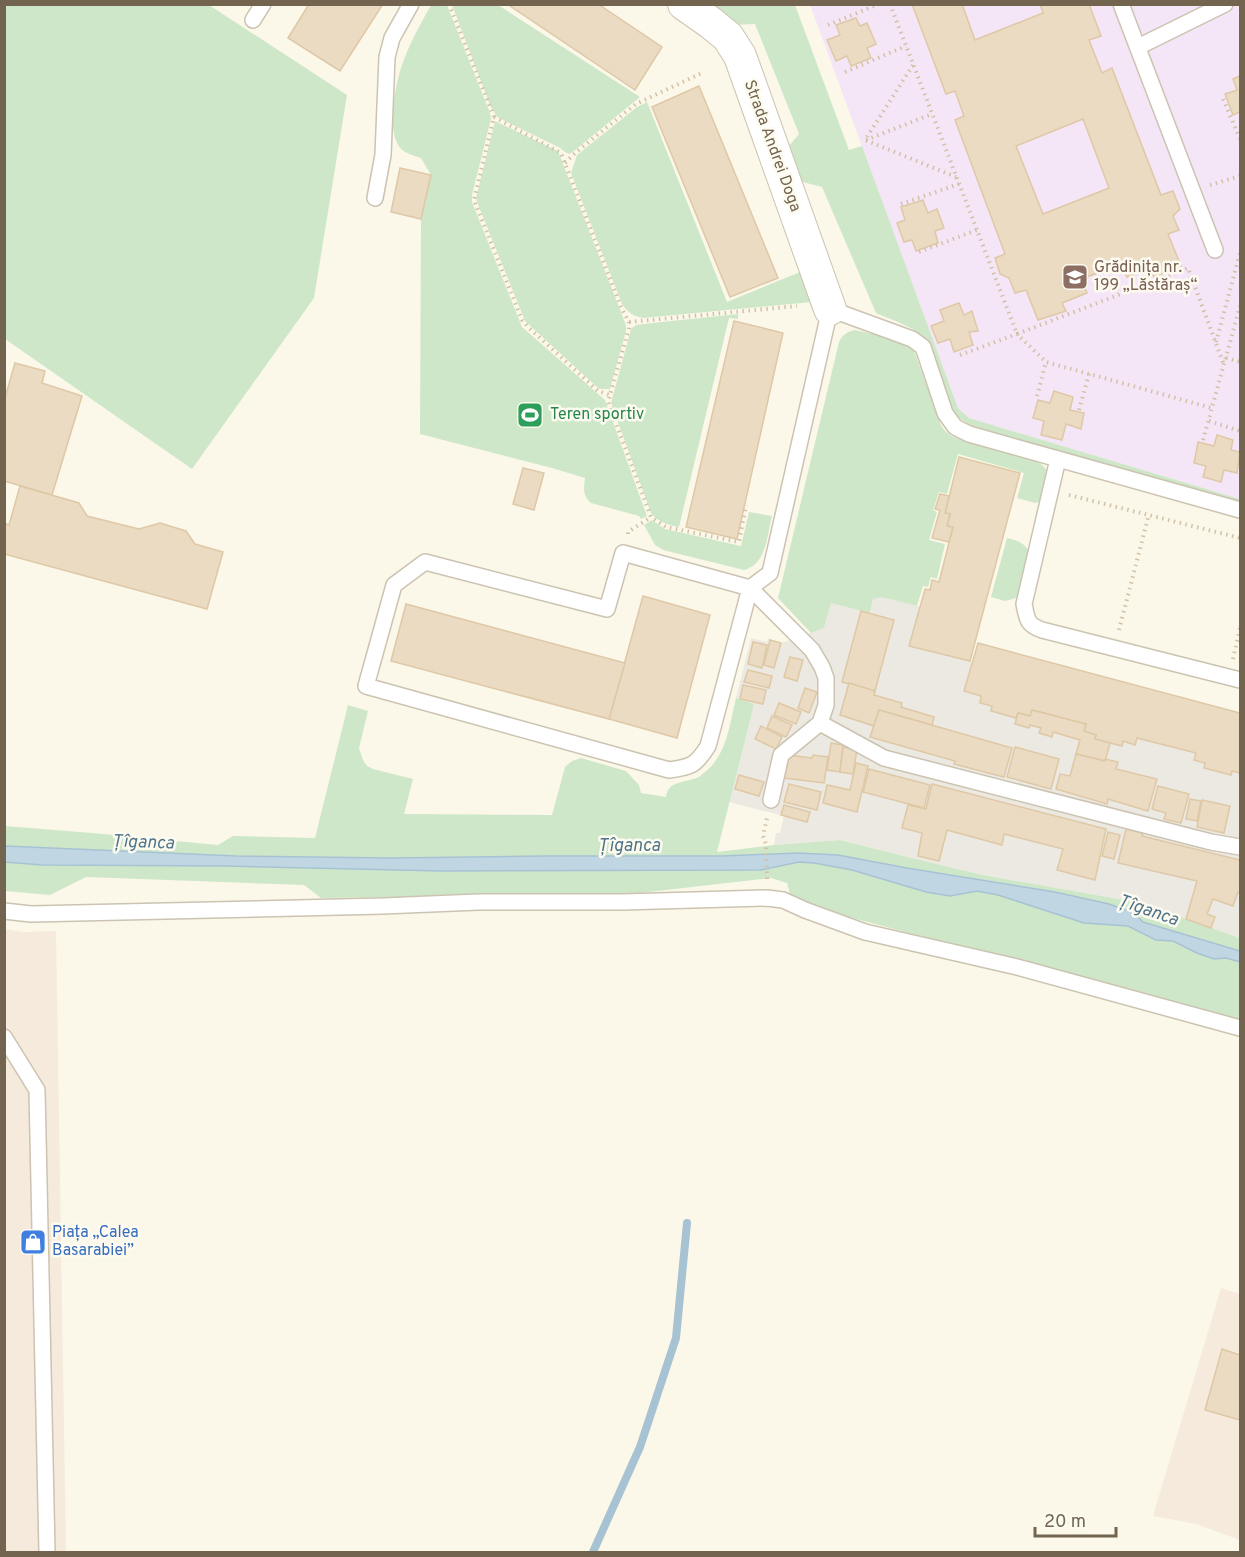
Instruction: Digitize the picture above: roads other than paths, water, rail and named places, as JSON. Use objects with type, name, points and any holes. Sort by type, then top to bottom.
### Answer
[{"type":"street","name":"Strada Andrei Doga","points":[[684,4],[728,37],[740,56],[829,306]]},
{"type":"lane","points":[[253,20],[263,4]]},
{"type":"lane","points":[[375,198],[383,155],[387,57],[392,38],[411,4]]},
{"type":"lane","points":[[1121,4],[1215,250]]},
{"type":"lane","points":[[1138,47],[1225,4]]},
{"type":"lane","points":[[771,800],[782,754],[820,723],[826,705],[826,678],[812,650],[750,588],[623,553],[607,609],[425,562],[394,585],[366,686],[669,770],[686,768],[700,759],[708,746],[750,588],[770,573],[829,306],[912,339],[923,347],[945,412],[955,427],[969,434],[1240,510]]},
{"type":"lane","points":[[1058,459],[1024,604],[1026,616],[1032,627],[1234,679]]},
{"type":"lane","points":[[820,723],[884,758],[1240,848]]},
{"type":"lane","points":[[4,911],[31,914],[478,902],[623,902],[767,898],[783,900],[865,932],[1017,967],[1240,1028]]},
{"type":"lane","points":[[4,1037],[37,1090],[47,1552]]},
{"type":"water","points":[[5,846],[237,856],[391,858],[722,856],[798,853],[838,855],[1055,892],[1109,904],[1134,913],[1143,922],[1240,951],[1240,962],[1226,958],[1214,959],[1173,941],[1156,940],[1128,926],[1084,923],[998,895],[977,891],[950,896],[926,892],[852,870],[814,863],[799,862],[761,870],[441,871],[42,865],[5,862]]},
{"type":"waterway","points":[[593,1552],[640,1447],[676,1338],[687,1223]]},
{"type":"place","name":"Grădinița nr. 199 „Lăstăraș“","points":[[1075,277]]},
{"type":"place","name":"Teren sportiv","points":[[530,415]]},
{"type":"place","name":"Piața „Calea Basarabiei”","points":[[33,1242]]},
{"type":"water label","name":"Țîganca","points":[[143,843]]},
{"type":"water label","name":"Țîganca","points":[[629,846]]},
{"type":"water label","name":"Țîganca","points":[[1148,911]]}]
